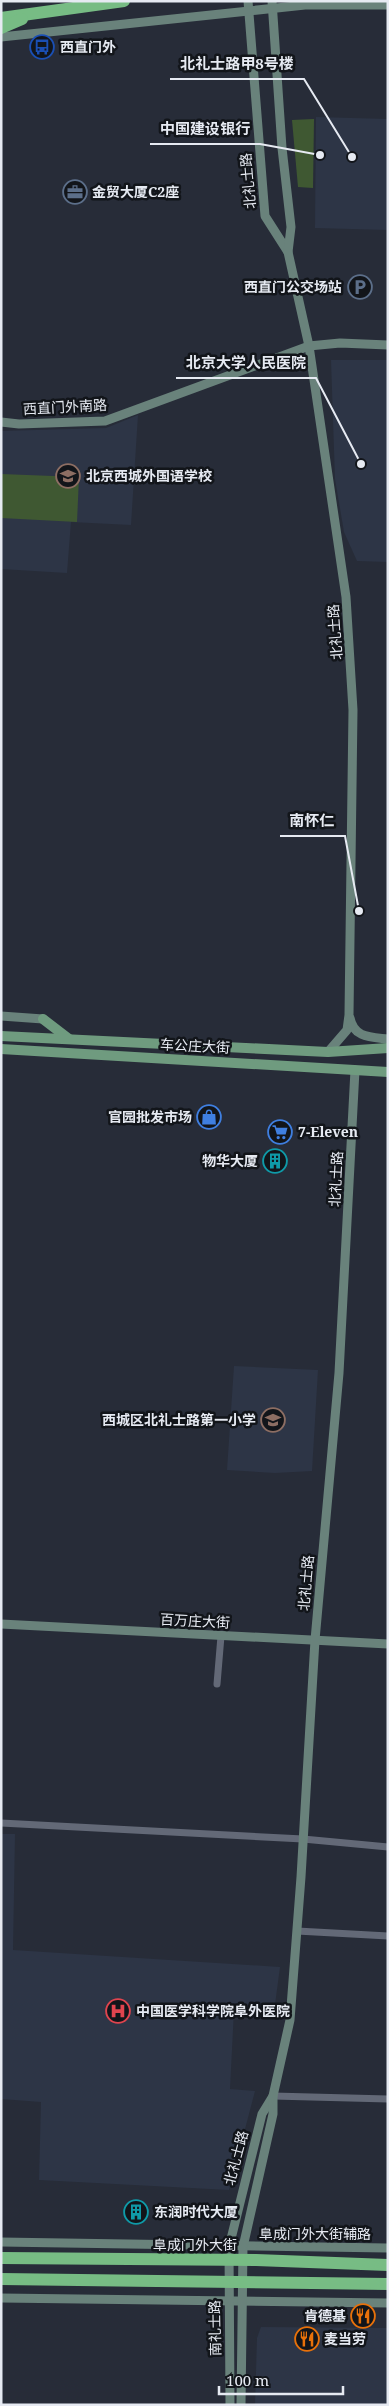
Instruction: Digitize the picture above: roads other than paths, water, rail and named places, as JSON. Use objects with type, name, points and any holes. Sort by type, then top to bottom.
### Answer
[{"type":"highway","points":[[1,18],[39,11],[124,1]]},
{"type":"highway","points":[[1,28],[39,11]]},
{"type":"highway","name":"阜成门外大街","points":[[1,2258],[228,2260],[243,2253],[388,2265]]},
{"type":"highway","points":[[1,2279],[388,2284]]},
{"type":"main road","points":[[43,1019],[69,1040]]},
{"type":"main road","name":"车公庄大街","points":[[1,1036],[328,1052],[388,1048]]},
{"type":"main road","name":"车公庄大街","points":[[1,1049],[388,1072]]},
{"type":"street","name":"北礼士路","points":[[248,1],[265,216],[288,252]]},
{"type":"street","name":"北礼士路","points":[[272,5],[282,148],[291,227],[288,252],[309,346],[346,597],[353,700],[349,1015],[346,1030],[328,1052]]},
{"type":"street","points":[[1,37],[249,11],[272,5],[388,5]]},
{"type":"street","name":"西直门外南路","points":[[1,422],[19,424],[105,421],[309,346],[340,343],[388,345]]},
{"type":"street","points":[[349,1015],[352,1027],[357,1033],[388,1039]]},
{"type":"street","points":[[1,1016],[43,1019]]},
{"type":"street","name":"北礼士路","points":[[241,2405],[243,2253],[273,2114],[273,2096],[290,2020],[315,1640],[339,1373],[355,1070]]},
{"type":"street","name":"百万庄大街","points":[[1,1624],[388,1644]]},
{"type":"street","points":[[218,1684],[221,1636]]},
{"type":"street","points":[[1,1823],[302,1839],[388,1847]]},
{"type":"street","points":[[297,1931],[388,1936]]},
{"type":"street","name":"北礼士路","points":[[228,2260],[229,2247],[262,2114],[273,2096]]},
{"type":"street","points":[[273,2096],[388,2100]]},
{"type":"street","name":"阜成门外大街辅路","points":[[1,2242],[229,2247],[243,2253],[388,2248]]},
{"type":"street","name":"南礼士路","points":[[228,2260],[230,2405]]},
{"type":"street","points":[[1,2298],[388,2303]]},
{"type":"place","name":"西直门外","points":[[42,47]]},
{"type":"place","name":"中国建设银行","points":[[320,155]]},
{"type":"place","name":"北礼士路甲8号楼","points":[[352,157]]},
{"type":"place","name":"金贸大厦C2座","points":[[75,192]]},
{"type":"place","name":"西直门公交场站","points":[[360,287]]},
{"type":"place","name":"北京大学人民医院","points":[[361,464]]},
{"type":"place","name":"北京西城外国语学校","points":[[68,476]]},
{"type":"place","name":"南怀仁","points":[[359,911]]},
{"type":"place","name":"官园批发市场","points":[[209,1117]]},
{"type":"place","name":"7-Eleven","points":[[280,1132]]},
{"type":"place","name":"物华大厦","points":[[275,1161]]},
{"type":"place","name":"西城区北礼士路第一小学","points":[[273,1420]]},
{"type":"place","name":"中国医学科学院阜外医院","points":[[118,2011]]},
{"type":"place","name":"东润时代大厦","points":[[136,2212]]},
{"type":"place","name":"肯德基","points":[[363,2316]]},
{"type":"place","name":"麦当劳","points":[[307,2339]]}]
